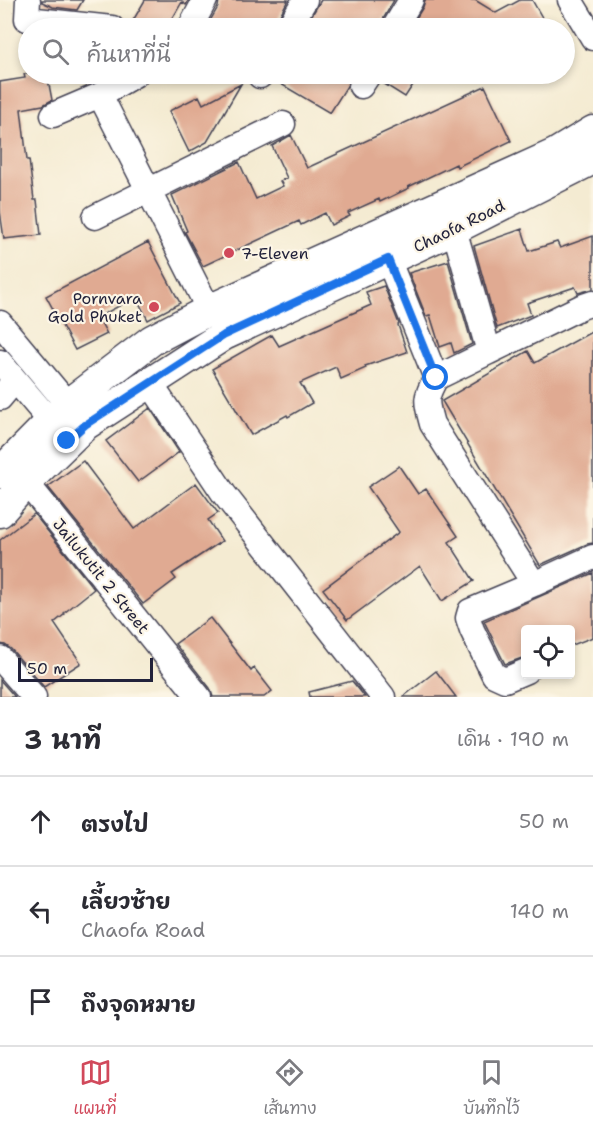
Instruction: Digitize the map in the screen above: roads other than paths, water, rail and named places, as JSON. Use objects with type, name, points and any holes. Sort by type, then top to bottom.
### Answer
[{"type":"main road","name":"Chaofa Road","points":[[0,512],[13,478],[152,340],[209,310],[555,154],[593,130]]},
{"type":"main road","name":"Chaofa Road","points":[[68,423],[150,383],[224,335],[454,229],[593,159]]},
{"type":"street","points":[[27,18],[28,0]]},
{"type":"street","points":[[195,18],[205,0]]},
{"type":"street","points":[[294,18],[304,0]]},
{"type":"street","points":[[400,18],[411,0]]},
{"type":"street","points":[[570,0],[593,38]]},
{"type":"street","points":[[52,115],[100,95],[119,84]]},
{"type":"street","points":[[100,95],[209,310]]},
{"type":"street","points":[[95,217],[282,124]]},
{"type":"street","points":[[454,229],[489,351]]},
{"type":"street","points":[[388,259],[436,378]]},
{"type":"street","points":[[534,584],[432,424],[426,403],[428,391],[436,378],[593,303]]},
{"type":"street","points":[[0,323],[68,423]]},
{"type":"street","points":[[0,362],[8,389],[68,423]]},
{"type":"street","points":[[150,383],[224,494],[382,697]]},
{"type":"street","name":"Jailukutit 2 Street","points":[[13,478],[199,697]]},
{"type":"street","points":[[521,673],[505,680],[495,675],[472,630],[468,618],[470,611],[593,557]]},
{"type":"street","points":[[0,658],[34,697]]},
{"type":"place","name":"7-Eleven","points":[[229,253]]},
{"type":"place","name":"Pornvara Gold Phuket","points":[[154,307]]}]
